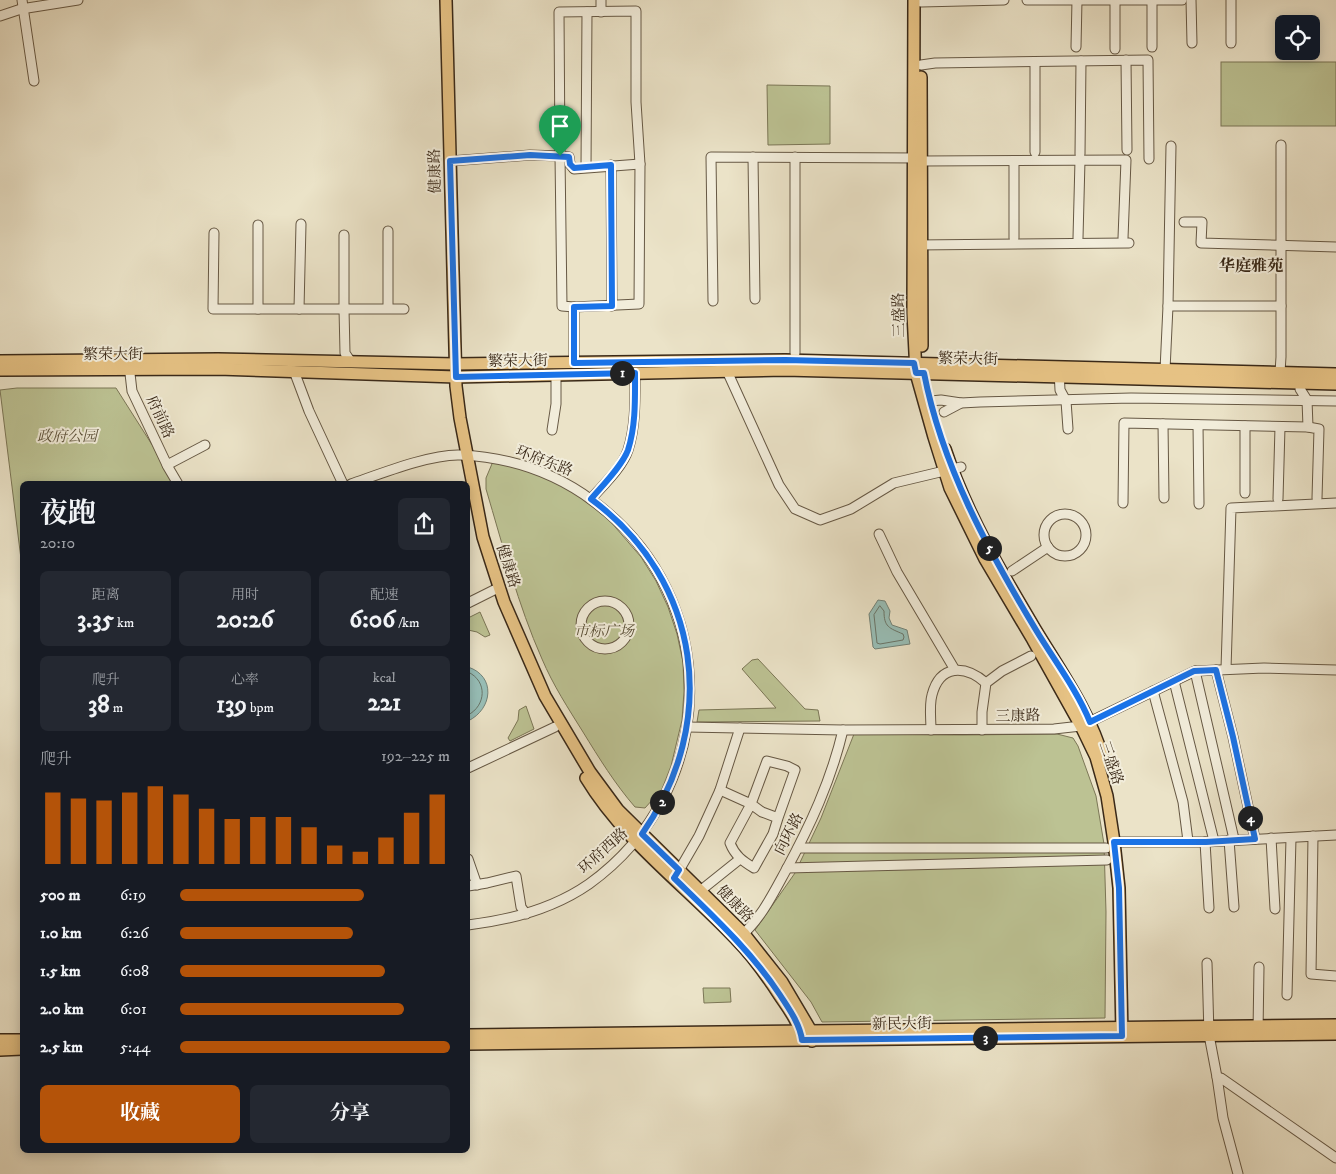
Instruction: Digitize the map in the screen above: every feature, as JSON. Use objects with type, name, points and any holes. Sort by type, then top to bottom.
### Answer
[{"type":"main road","name":"健康路","points":[[439,0],[452,370],[460,418],[467,481]]},
{"type":"main road","name":"健康路","points":[[446,0],[452,370]]},
{"type":"main road","name":"三盛路","points":[[919,1],[921,65],[918,245],[919,368],[952,470],[985,559],[1085,724],[1096,757],[1107,796],[1127,913],[1125,1031]]},
{"type":"main road","name":"三盛路","points":[[919,1],[920,159]]},
{"type":"main road","name":"繁荣大街","points":[[0,360],[294,371],[452,370],[574,363],[785,360],[919,368],[1059,372],[1302,378],[1336,374]]},
{"type":"main road","name":"繁荣大街","points":[[0,370],[129,364],[351,362],[452,370],[556,375],[919,368]]},
{"type":"main road","name":"三盛路","points":[[919,368],[952,470]]},
{"type":"main road","name":"繁荣大街","points":[[1059,372],[1165,370],[1280,372],[1336,384]]},
{"type":"main road","name":"健康路","points":[[464,456],[470,481]]},
{"type":"main road","name":"健康路","points":[[470,481],[483,536],[504,602],[545,696],[590,772],[639,837]]},
{"type":"main road","name":"健康路","points":[[470,498],[479,539],[494,590],[539,700],[595,793],[611,815],[639,837],[740,937],[782,982],[806,1036]]},
{"type":"main road","name":"新民大街","points":[[1258,1030],[1336,1025]]},
{"type":"main road","name":"新民大街","points":[[470,1044],[806,1036],[1209,1030],[1258,1030],[1336,1034]]},
{"type":"main road","name":"新民大街","points":[[470,1035],[806,1036]]},
{"type":"main road","points":[[0,1040],[20,1040]]},
{"type":"main road","points":[[0,1050],[20,1050]]},
{"type":"street","points":[[0,16],[23,4],[78,0]]},
{"type":"street","points":[[601,0],[601,12]]},
{"type":"street","points":[[919,1],[1004,0]]},
{"type":"street","points":[[1027,0],[1182,0]]},
{"type":"street","points":[[1076,47],[1077,0]]},
{"type":"street","points":[[1115,0],[1115,49]]},
{"type":"street","points":[[1152,0],[1152,47]]},
{"type":"street","points":[[1191,0],[1192,43]]},
{"type":"street","points":[[1231,0],[1231,43]]},
{"type":"street","points":[[23,4],[34,80]]},
{"type":"street","points":[[636,11],[636,102],[640,164],[639,304],[562,306],[559,12],[601,12],[636,11]]},
{"type":"street","points":[[586,167],[587,12]]},
{"type":"street","points":[[1126,60],[1127,150]]},
{"type":"street","points":[[921,65],[935,63],[1148,60],[1149,159]]},
{"type":"street","points":[[1078,238],[1081,61]]},
{"type":"street","points":[[1035,62],[1035,152]]},
{"type":"street","points":[[1280,372],[1282,306],[1281,145]]},
{"type":"street","points":[[1165,370],[1171,146]]},
{"type":"street","points":[[450,161],[530,155],[569,157],[570,164],[574,168],[640,164]]},
{"type":"street","points":[[713,301],[711,157],[1014,162],[1080,157],[1126,160],[1126,240],[918,245]]},
{"type":"street","points":[[753,157],[755,299]]},
{"type":"street","points":[[795,157],[795,353]]},
{"type":"street","points":[[1014,162],[1014,238]]},
{"type":"street","points":[[611,165],[612,306]]},
{"type":"street","points":[[1184,222],[1202,222],[1201,243],[1336,247]]},
{"type":"street","points":[[258,224],[258,309]]},
{"type":"street","points":[[299,309],[301,224]]},
{"type":"street","points":[[388,231],[388,308]]},
{"type":"street","points":[[214,233],[213,309],[404,309]]},
{"type":"street","points":[[344,235],[345,353],[351,362]]},
{"type":"street","points":[[1168,306],[1282,306]]},
{"type":"street","points":[[574,307],[574,363]]},
{"type":"street","name":"府前路","points":[[129,364],[132,391],[176,481]]},
{"type":"street","points":[[294,371],[316,428],[342,481]]},
{"type":"street","points":[[727,371],[779,485],[795,509],[820,520],[850,509],[894,482],[952,470]]},
{"type":"street","points":[[1059,372],[1060,390],[1066,401],[1068,429]]},
{"type":"street","points":[[591,499],[613,473],[627,451],[636,401],[635,373]]},
{"type":"street","points":[[552,430],[556,404],[556,375]]},
{"type":"street","points":[[1302,378],[1300,389],[1307,400],[1308,427]]},
{"type":"street","points":[[931,401],[941,400],[961,403],[1131,398],[1336,401]]},
{"type":"street","points":[[944,412],[961,403]]},
{"type":"street","points":[[1123,503],[1124,423],[1308,427],[1319,429],[1317,498]]},
{"type":"street","points":[[1163,424],[1164,498]]},
{"type":"street","points":[[1198,425],[1199,504]]},
{"type":"street","points":[[1245,426],[1245,492]]},
{"type":"street","points":[[1278,499],[1280,427]]},
{"type":"street","points":[[167,465],[206,445]]},
{"type":"street","name":"环府东路","points":[[361,481],[446,456],[502,460],[530,468],[557,479],[606,510],[628,531],[646,554],[662,578],[674,605]]},
{"type":"street","points":[[1226,669],[1231,508],[1336,503]]},
{"type":"street","points":[[1064,514],[1071,515],[1082,523],[1086,538],[1082,548],[1077,552],[1065,556],[1059,555],[1048,547],[1045,533],[1051,520],[1064,514]]},
{"type":"street","points":[[879,534],[897,572],[955,670]]},
{"type":"street","points":[[1012,571],[1048,547]]},
{"type":"street","points":[[470,602],[494,590]]},
{"type":"street","points":[[610,602],[617,604],[627,615],[629,629],[627,636],[617,647],[603,650],[590,644],[585,639],[582,633],[582,619],[589,608],[595,603],[610,602]]},
{"type":"street","name":"环府西路","points":[[470,925],[498,921],[526,914],[560,901],[588,884],[613,864],[639,837],[656,813],[673,779],[684,745],[687,727],[690,691],[688,662],[683,633],[674,605]]},
{"type":"street","points":[[982,730],[986,683],[1002,671],[1031,656]]},
{"type":"street","name":"三康路","points":[[687,727],[843,730],[1054,729],[1085,724],[1194,671],[1226,669],[1336,670]]},
{"type":"street","points":[[931,730],[931,696],[939,678],[955,670],[964,670],[977,675],[986,683]]},
{"type":"street","points":[[1216,670],[1255,839]]},
{"type":"street","points":[[1194,671],[1231,839],[1234,907]]},
{"type":"street","points":[[1174,681],[1210,841],[1209,908]]},
{"type":"street","points":[[1153,691],[1183,802],[1188,841]]},
{"type":"street","points":[[470,767],[555,727]]},
{"type":"street","points":[[676,874],[699,836],[720,790],[740,728]]},
{"type":"street","name":"向环路","points":[[740,937],[762,913],[798,848],[821,800],[836,760],[843,730]]},
{"type":"street","points":[[767,761],[787,766],[794,770],[773,834],[754,868],[740,859],[733,851],[730,843],[751,804],[767,761]]},
{"type":"street","points":[[720,790],[751,804],[762,812],[778,818]]},
{"type":"street","points":[[798,848],[1114,844],[1336,835]]},
{"type":"street","points":[[1313,836],[1311,974],[1336,976]]},
{"type":"street","points":[[1271,838],[1276,909]]},
{"type":"street","points":[[1287,995],[1291,838]]},
{"type":"street","points":[[697,894],[724,874],[740,859]]},
{"type":"street","points":[[787,868],[1107,860]]},
{"type":"street","points":[[470,872],[472,885],[516,876],[521,907],[526,914]]},
{"type":"street","points":[[1207,963],[1209,1030],[1223,1118],[1238,1174]]},
{"type":"street","points":[[1258,1030],[1259,967]]},
{"type":"street","points":[[1217,1077],[1229,1083],[1336,1158]]},
{"type":"green space","points":[[1221,62],[1336,62],[1336,126],[1221,126]]},
{"type":"green space","points":[[767,85],[830,86],[830,144],[768,145]]},
{"type":"green space","name":"政府公园","points":[[17,388],[116,388],[175,481],[20,481],[20,551],[0,390]]},
{"type":"green space","name":"市标广场","points":[[494,459],[517,464],[591,499],[641,557],[656,581],[668,607],[677,634],[683,662],[682,720],[671,766],[662,789],[645,808],[635,807],[614,780],[561,696],[533,639],[518,597],[486,489],[486,478]]},
{"type":"green space","points":[[480,612],[490,635],[485,637],[470,630],[470,617]]},
{"type":"green space","points":[[758,659],[805,709],[818,710],[820,721],[697,722],[699,710],[776,708],[742,669],[752,660]]},
{"type":"green space","points":[[526,706],[534,729],[510,741],[508,738],[518,720],[519,710]]},
{"type":"green space","points":[[854,734],[1057,734],[1073,738],[1078,746],[1096,796],[1104,844],[1106,912],[1105,1018],[822,1022],[811,1002],[755,930],[795,873],[821,818]]},
{"type":"green space","points":[[703,988],[730,988],[731,1002],[704,1003]]},
{"type":"water","points":[[878,600],[885,601],[890,611],[889,618],[892,625],[907,630],[910,644],[875,649],[873,647],[869,614]]},
{"type":"water","points":[[470,668],[477,671],[483,678],[487,685],[488,693],[482,709],[470,720]]},
{"type":"district","name":"华庭雅苑","points":[[1251,266]]},
{"type":"route","points":[[530,155],[560,156],[569,157],[570,164],[574,168],[611,165],[612,306],[574,307],[574,363],[785,360],[914,363],[916,373],[924,373],[951,467],[984,538],[998,566],[1067,680],[1090,722],[1194,671],[1216,670],[1255,839],[1206,842],[1135,840],[1114,842],[1119,888],[1122,1036],[802,1040],[800,1031],[790,1011],[770,980],[737,940],[674,878],[679,870],[642,834],[668,791],[677,768],[684,745],[689,714],[690,691],[683,633],[674,605],[662,578],[628,531],[591,499],[618,466],[627,451],[636,401],[635,373],[456,377],[450,161],[530,155]]}]
